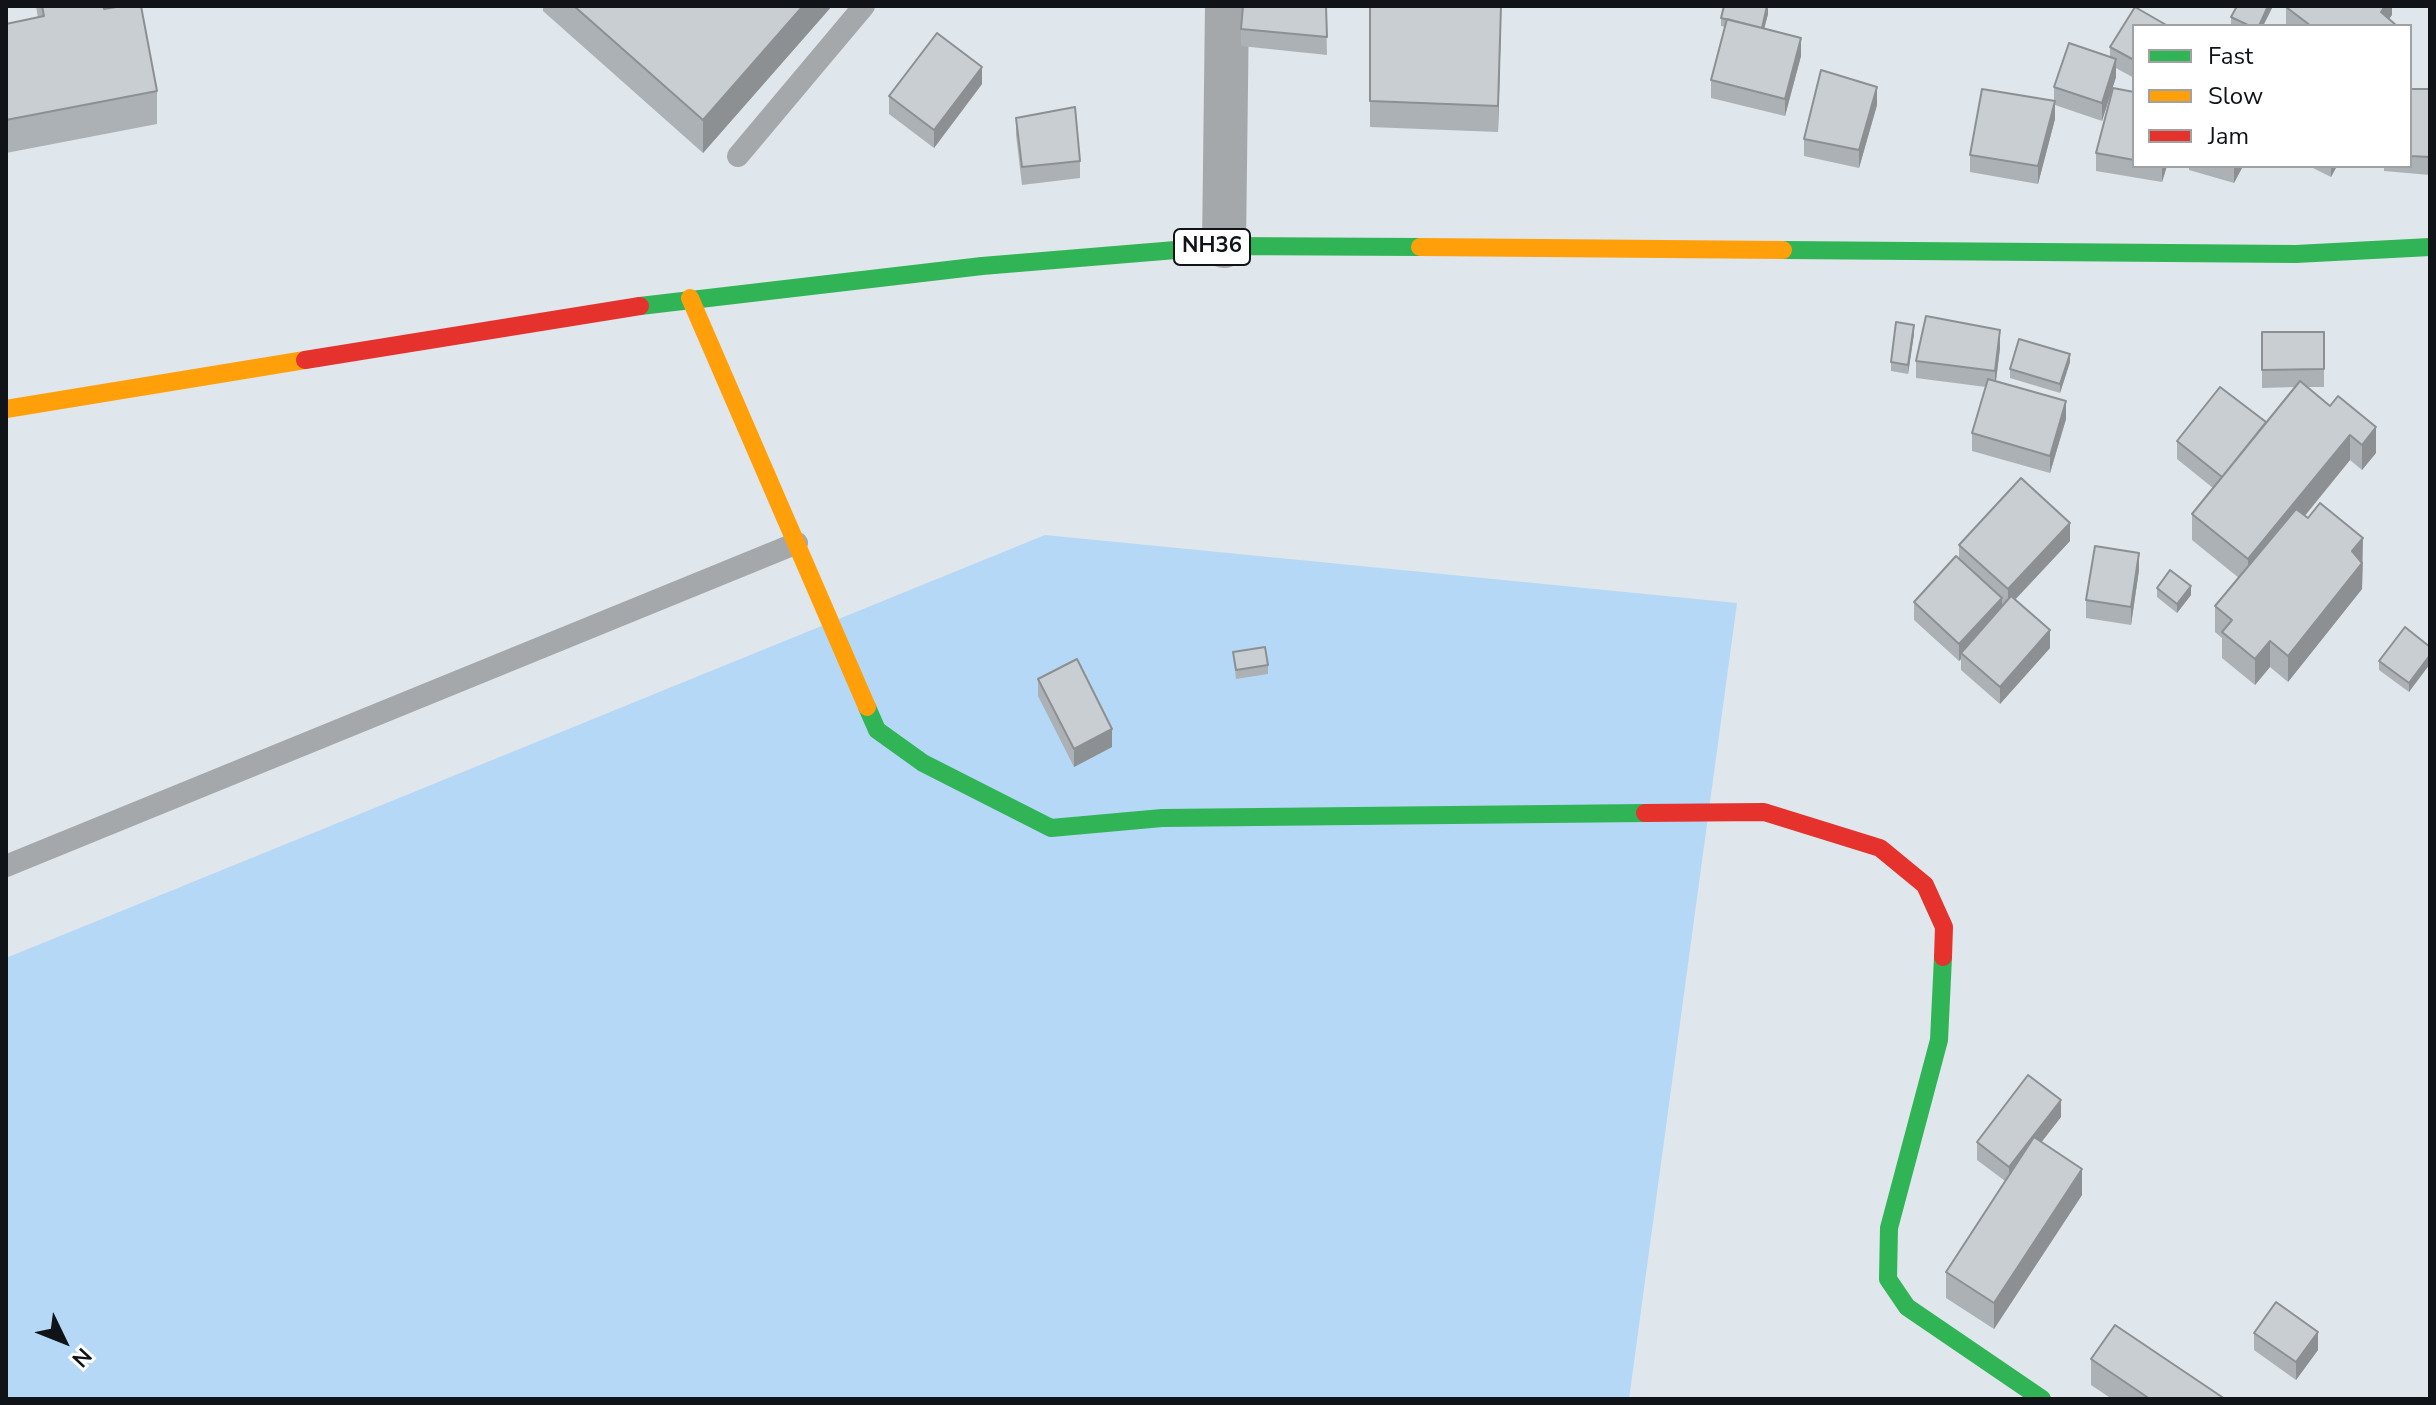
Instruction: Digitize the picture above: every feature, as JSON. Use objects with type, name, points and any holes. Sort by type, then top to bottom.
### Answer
[{"type":"main road","name":"NH36","points":[[6,409],[690,298],[982,266],[1224,246],[2296,254],[2430,247]]},
{"type":"main road","points":[[690,298],[877,730],[923,763],[1051,828],[1191,817],[1764,812],[1880,848],[1925,885],[1944,927],[1939,1040],[1889,1228],[1888,1279],[1907,1307],[2042,1399]]},
{"type":"street","points":[[1224,246],[1227,6]]},
{"type":"lane","points":[[738,156],[864,6]]},
{"type":"lane","points":[[6,866],[797,543]]},
{"type":"shaded area","points":[[1045,535],[1737,603],[1629,1399],[6,1399],[6,958]]},
{"type":"building","points":[[42,6],[103,6],[104,9],[141,6],[157,91],[6,120],[6,24],[44,16]]},
{"type":"building","points":[[574,6],[803,6],[703,120]]},
{"type":"building","points":[[1243,6],[1326,6],[1327,37],[1241,29]]},
{"type":"building","points":[[1370,6],[1501,6],[1498,106],[1370,101]]},
{"type":"building","points":[[1724,6],[1767,6],[1762,28],[1721,18]]},
{"type":"building","points":[[2237,6],[2268,6],[2260,24],[2246,24],[2231,17]]},
{"type":"building","points":[[2385,6],[2381,12],[2395,24],[2308,24],[2286,7]]},
{"type":"building","points":[[2135,7],[2165,24],[2132,24],[2132,59],[2110,47]]},
{"type":"building","points":[[1727,19],[1801,38],[1785,99],[1711,80]]},
{"type":"building","points":[[937,33],[982,67],[934,130],[889,96]]},
{"type":"building","points":[[2069,43],[2116,59],[2102,103],[2054,87]]},
{"type":"building","points":[[1821,70],[1877,87],[1859,150],[1804,139]]},
{"type":"building","points":[[2113,88],[2132,92],[2132,160],[2096,153]]},
{"type":"building","points":[[1982,89],[2055,101],[2038,166],[1970,155]]},
{"type":"building","points":[[2412,89],[2430,89],[2430,157],[2412,156]]},
{"type":"building","points":[[1075,107],[1080,161],[1022,167],[1016,118]]},
{"type":"building","points":[[1926,316],[2000,330],[1995,371],[1916,361]]},
{"type":"building","points":[[1896,322],[1914,325],[1908,365],[1891,362]]},
{"type":"building","points":[[2262,332],[2324,332],[2324,369],[2262,370]]},
{"type":"building","points":[[2019,339],[2070,354],[2060,384],[2010,369]]},
{"type":"building","points":[[1988,379],[2066,401],[2050,456],[1972,433]]},
{"type":"building","points":[[2300,381],[2330,406],[2338,396],[2376,427],[2362,445],[2350,435],[2248,559],[2192,514]]},
{"type":"building","points":[[2220,387],[2266,422],[2222,477],[2177,441]]},
{"type":"building","points":[[2021,478],[2070,523],[2008,589],[1959,545]]},
{"type":"building","points":[[2320,503],[2363,538],[2352,551],[2362,563],[2288,656],[2270,641],[2255,659],[2222,632],[2232,620],[2215,606],[2296,509],[2308,518]]},
{"type":"building","points":[[2095,546],[2139,553],[2131,607],[2086,600]]},
{"type":"building","points":[[1956,556],[2002,598],[1959,644],[1914,602]]},
{"type":"building","points":[[2170,570],[2191,586],[2177,604],[2157,588]]},
{"type":"building","points":[[2011,596],[2050,630],[2000,687],[1961,653]]},
{"type":"building","points":[[2405,627],[2430,647],[2430,655],[2409,683],[2379,661]]},
{"type":"building","points":[[1265,647],[1268,665],[1236,670],[1233,652]]},
{"type":"building","points":[[1077,659],[1112,729],[1074,749],[1038,679]]},
{"type":"building","points":[[2028,1075],[2061,1100],[2009,1167],[1977,1142]]},
{"type":"building","points":[[2034,1137],[2082,1169],[1994,1303],[1946,1272]]},
{"type":"building","points":[[2276,1302],[2318,1332],[2296,1362],[2254,1333]]},
{"type":"building","points":[[2115,1325],[2225,1399],[2150,1399],[2091,1359]]},
{"type":"traffic: fast","points":[[640,306],[982,266],[1224,246],[1420,247]]},
{"type":"traffic: fast","points":[[1783,250],[2296,254],[2430,247]]},
{"type":"traffic: fast","points":[[867,707],[877,730],[923,763],[1051,828],[1162,818],[1645,813]]},
{"type":"traffic: fast","points":[[1943,957],[1939,1040],[1889,1228],[1888,1279],[1907,1307],[2042,1399]]},
{"type":"traffic: slow","points":[[1420,247],[1783,250]]},
{"type":"traffic: slow","points":[[690,298],[867,707]]},
{"type":"traffic: slow","points":[[6,409],[305,360]]},
{"type":"traffic: jam","points":[[305,360],[640,306]]},
{"type":"traffic: jam","points":[[1645,813],[1764,812],[1880,848],[1925,885],[1944,927],[1943,957]]}]
